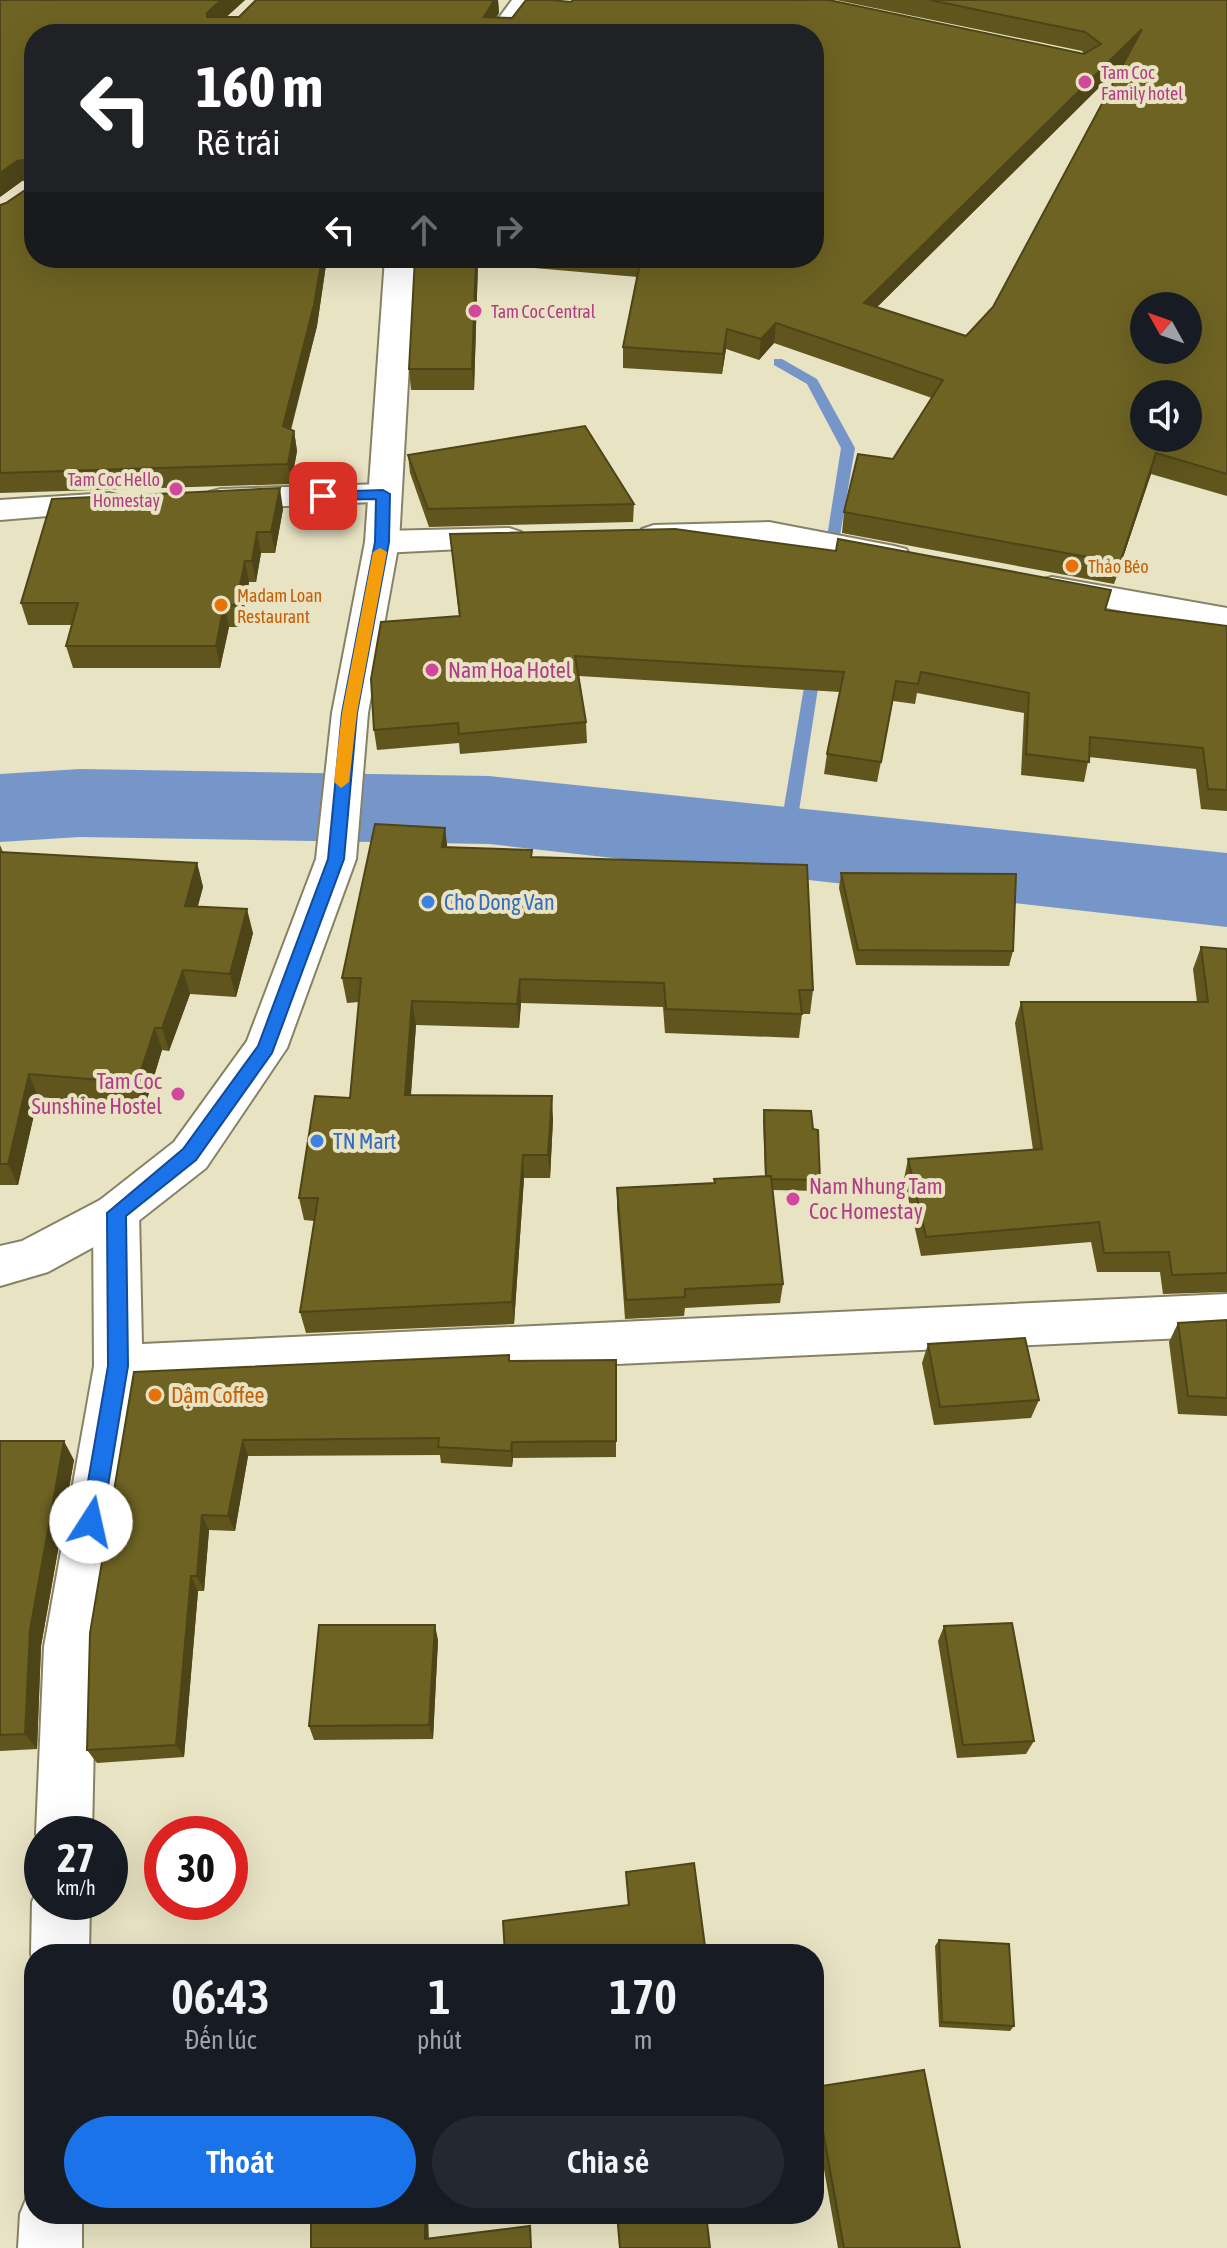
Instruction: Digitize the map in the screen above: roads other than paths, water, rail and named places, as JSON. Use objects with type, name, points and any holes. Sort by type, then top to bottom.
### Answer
[{"type":"street","points":[[507,24],[524,0]]},
{"type":"street","points":[[0,1266],[32,1258],[116,1213],[190,1155],[266,1048],[336,859],[350,713],[382,542],[399,268]]},
{"type":"street","points":[[193,500],[383,494]]},
{"type":"street","points":[[0,510],[146,502]]},
{"type":"street","points":[[614,537],[769,533],[923,563]]},
{"type":"street","points":[[382,542],[537,538]]},
{"type":"street","points":[[1025,583],[1227,619]]},
{"type":"street","points":[[65,1816],[70,1647],[118,1366],[116,1213]]},
{"type":"street","points":[[118,1366],[1227,1315]]},
{"type":"street","points":[[60,1944],[61,1920]]},
{"type":"street","points":[[50,2248],[51,2224]]},
{"type":"waterway","points":[[778,362],[812,382],[848,448],[831,556]]},
{"type":"waterway","points":[[786,843],[814,669]]},
{"type":"waterway","points":[[0,808],[80,803],[489,810],[1227,890]]},
{"type":"place","name":"Tam Coc Family hotel","points":[[1085,82]]},
{"type":"place","name":"Tam Coc Central","points":[[475,311]]},
{"type":"place","name":"Tam Coc Hello Homestay","points":[[176,489]]},
{"type":"place","name":"Thảo Béo","points":[[1072,566]]},
{"type":"place","name":"Madam Loan Restaurant","points":[[221,605]]},
{"type":"place","name":"Nam Hoa Hotel","points":[[432,670]]},
{"type":"place","name":"Cho Dong Van","points":[[428,902]]},
{"type":"place","name":"Tam Coc Sunshine Hostel","points":[[178,1094]]},
{"type":"place","name":"TN Mart","points":[[317,1141]]},
{"type":"place","name":"Nam Nhung Tam Coc Homestay","points":[[793,1199]]},
{"type":"place","name":"Dậm Coffee","points":[[155,1395]]}]
